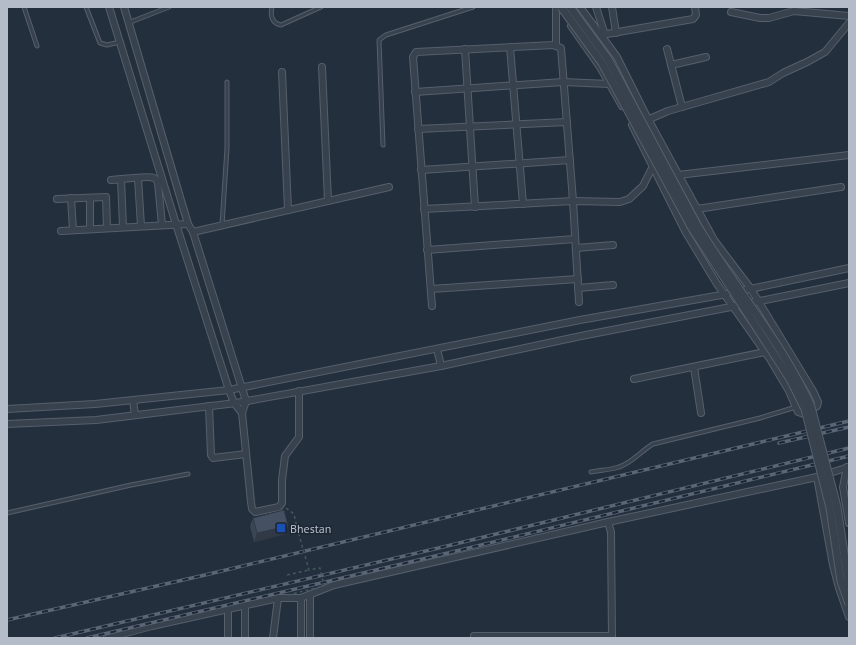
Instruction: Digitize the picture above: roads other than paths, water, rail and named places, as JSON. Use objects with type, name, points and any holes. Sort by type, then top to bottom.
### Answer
[{"type":"street","points":[[109,7],[229,390],[234,403],[242,413]]},
{"type":"street","points":[[124,7],[188,224],[193,232],[246,401],[242,413],[252,509],[255,512],[279,507],[283,500],[282,480],[285,456],[299,437],[300,391]]},
{"type":"street","points":[[556,46],[557,7]]},
{"type":"street","points":[[557,7],[600,67],[633,127],[685,231],[717,284],[765,352],[789,391],[798,412],[804,414],[817,406],[818,402],[813,391],[751,289],[714,240],[648,120],[617,57],[603,35],[580,7]]},
{"type":"street","points":[[562,7],[602,63],[705,250],[758,327],[800,397],[805,409],[827,494],[841,582],[849,604]]},
{"type":"street","points":[[570,7],[608,59],[697,224],[763,324],[806,394],[811,407],[835,500],[849,586]]},
{"type":"street","points":[[596,7],[603,35]]},
{"type":"street","points":[[612,7],[616,33]]},
{"type":"street","points":[[603,35],[693,19],[696,15],[695,7]]},
{"type":"street","points":[[731,12],[760,18],[769,18],[794,11],[849,16]]},
{"type":"street","points":[[633,127],[668,111],[769,82],[783,73],[825,52],[849,23]]},
{"type":"street","points":[[432,306],[412,57],[416,52],[554,45],[561,48],[579,302]]},
{"type":"street","points":[[510,47],[524,204]]},
{"type":"street","points":[[465,49],[475,207]]},
{"type":"street","points":[[667,49],[682,107]]},
{"type":"street","points":[[671,65],[706,57]]},
{"type":"street","points":[[129,71],[141,67]]},
{"type":"street","points":[[322,68],[328,201]]},
{"type":"street","points":[[282,72],[288,210]]},
{"type":"street","points":[[415,92],[563,82],[609,84]]},
{"type":"street","points":[[418,129],[566,122]]},
{"type":"street","points":[[678,175],[849,155]]},
{"type":"street","points":[[421,170],[570,160]]},
{"type":"street","points":[[424,209],[573,201],[620,202],[629,199],[643,186],[653,166]]},
{"type":"street","points":[[111,180],[153,177],[156,179],[158,183],[162,225]]},
{"type":"street","points":[[138,178],[141,226]]},
{"type":"street","points":[[121,179],[123,227]]},
{"type":"street","points":[[193,232],[389,187]]},
{"type":"street","points":[[697,209],[841,187]]},
{"type":"street","points":[[57,199],[106,197],[107,228]]},
{"type":"street","points":[[71,198],[73,230]]},
{"type":"street","points":[[90,198],[90,229]]},
{"type":"street","points":[[61,231],[188,224]]},
{"type":"street","points":[[427,250],[575,239]]},
{"type":"street","points":[[576,248],[613,245]]},
{"type":"street","points":[[7,409],[95,404],[229,390],[580,320],[724,295],[849,268]]},
{"type":"street","points":[[431,289],[578,279]]},
{"type":"street","points":[[7,424],[96,420],[246,401],[441,366],[581,336],[849,283]]},
{"type":"street","points":[[578,288],[613,285]]},
{"type":"street","points":[[437,349],[441,366]]},
{"type":"street","points":[[634,379],[765,352]]},
{"type":"street","points":[[694,366],[701,413]]},
{"type":"street","points":[[133,400],[135,415]]},
{"type":"street","points":[[209,406],[211,455],[213,458],[246,454]]},
{"type":"street","points":[[108,638],[152,626],[278,598],[301,598],[310,596],[334,585],[608,522],[817,477],[848,467]]},
{"type":"street","points":[[848,467],[843,487],[849,523]]},
{"type":"street","points":[[817,477],[838,588],[849,617]]},
{"type":"street","points":[[474,636],[612,637],[611,532],[608,522]]},
{"type":"street","points":[[310,596],[310,638]]},
{"type":"street","points":[[273,638],[278,598]]},
{"type":"street","points":[[301,598],[301,638]]},
{"type":"street","points":[[245,606],[245,638]]},
{"type":"street","points":[[228,610],[228,638]]},
{"type":"lane","points":[[24,7],[36,46]]},
{"type":"lane","points":[[86,7],[100,43],[106,45],[120,42]]},
{"type":"lane","points":[[128,24],[169,7]]},
{"type":"lane","points":[[272,7],[272,19],[274,22],[281,25],[321,7]]},
{"type":"lane","points":[[383,144],[379,40],[386,35],[473,7]]},
{"type":"lane","points":[[222,225],[227,148],[227,82]]},
{"type":"lane","points":[[591,472],[619,467],[642,453],[647,447],[653,444],[760,418],[796,407]]},
{"type":"lane","points":[[7,513],[131,485],[188,474]]},
{"type":"railway","points":[[7,620],[205,575],[849,421]]},
{"type":"railway","points":[[779,443],[849,427]]},
{"type":"railway","points":[[55,638],[447,546],[849,448]]},
{"type":"railway","points":[[87,638],[849,456]]},
{"type":"place","name":"Bhestan","points":[[281,528]]}]
